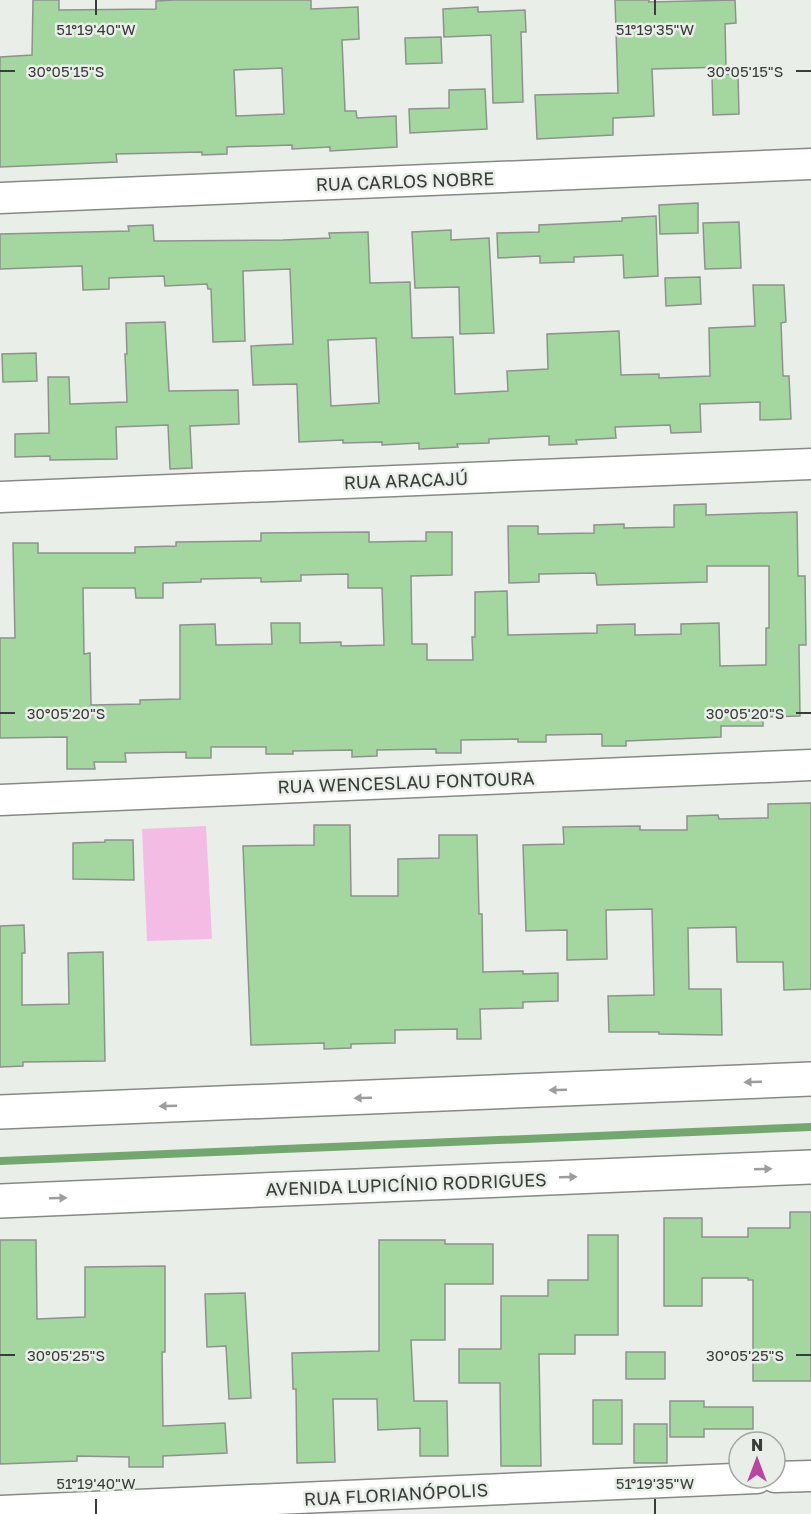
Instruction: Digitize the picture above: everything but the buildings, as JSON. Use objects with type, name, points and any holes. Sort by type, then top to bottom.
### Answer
[{"type":"street","name":"RUA CARLOS NOBRE","points":[[0,198],[811,164]]},
{"type":"street","name":"RUA ARACAJÚ","points":[[0,497],[811,464]]},
{"type":"street","name":"RUA WENCESLAU FONTOURA","points":[[0,800],[811,765]]},
{"type":"street","points":[[0,1112],[811,1079]]},
{"type":"street","name":"AVENIDA LUPICÍNIO RODRIGUES","points":[[0,1201],[811,1167]]},
{"type":"street","points":[[787,1477],[811,1476]]},
{"type":"street","name":"RUA FLORIANÓPOLIS","points":[[0,1511],[727,1479]]},
{"type":"shaded area","points":[[206,826],[212,939],[147,941],[142,829]]},
{"type":"waterway","points":[[0,1161],[811,1127]]}]
